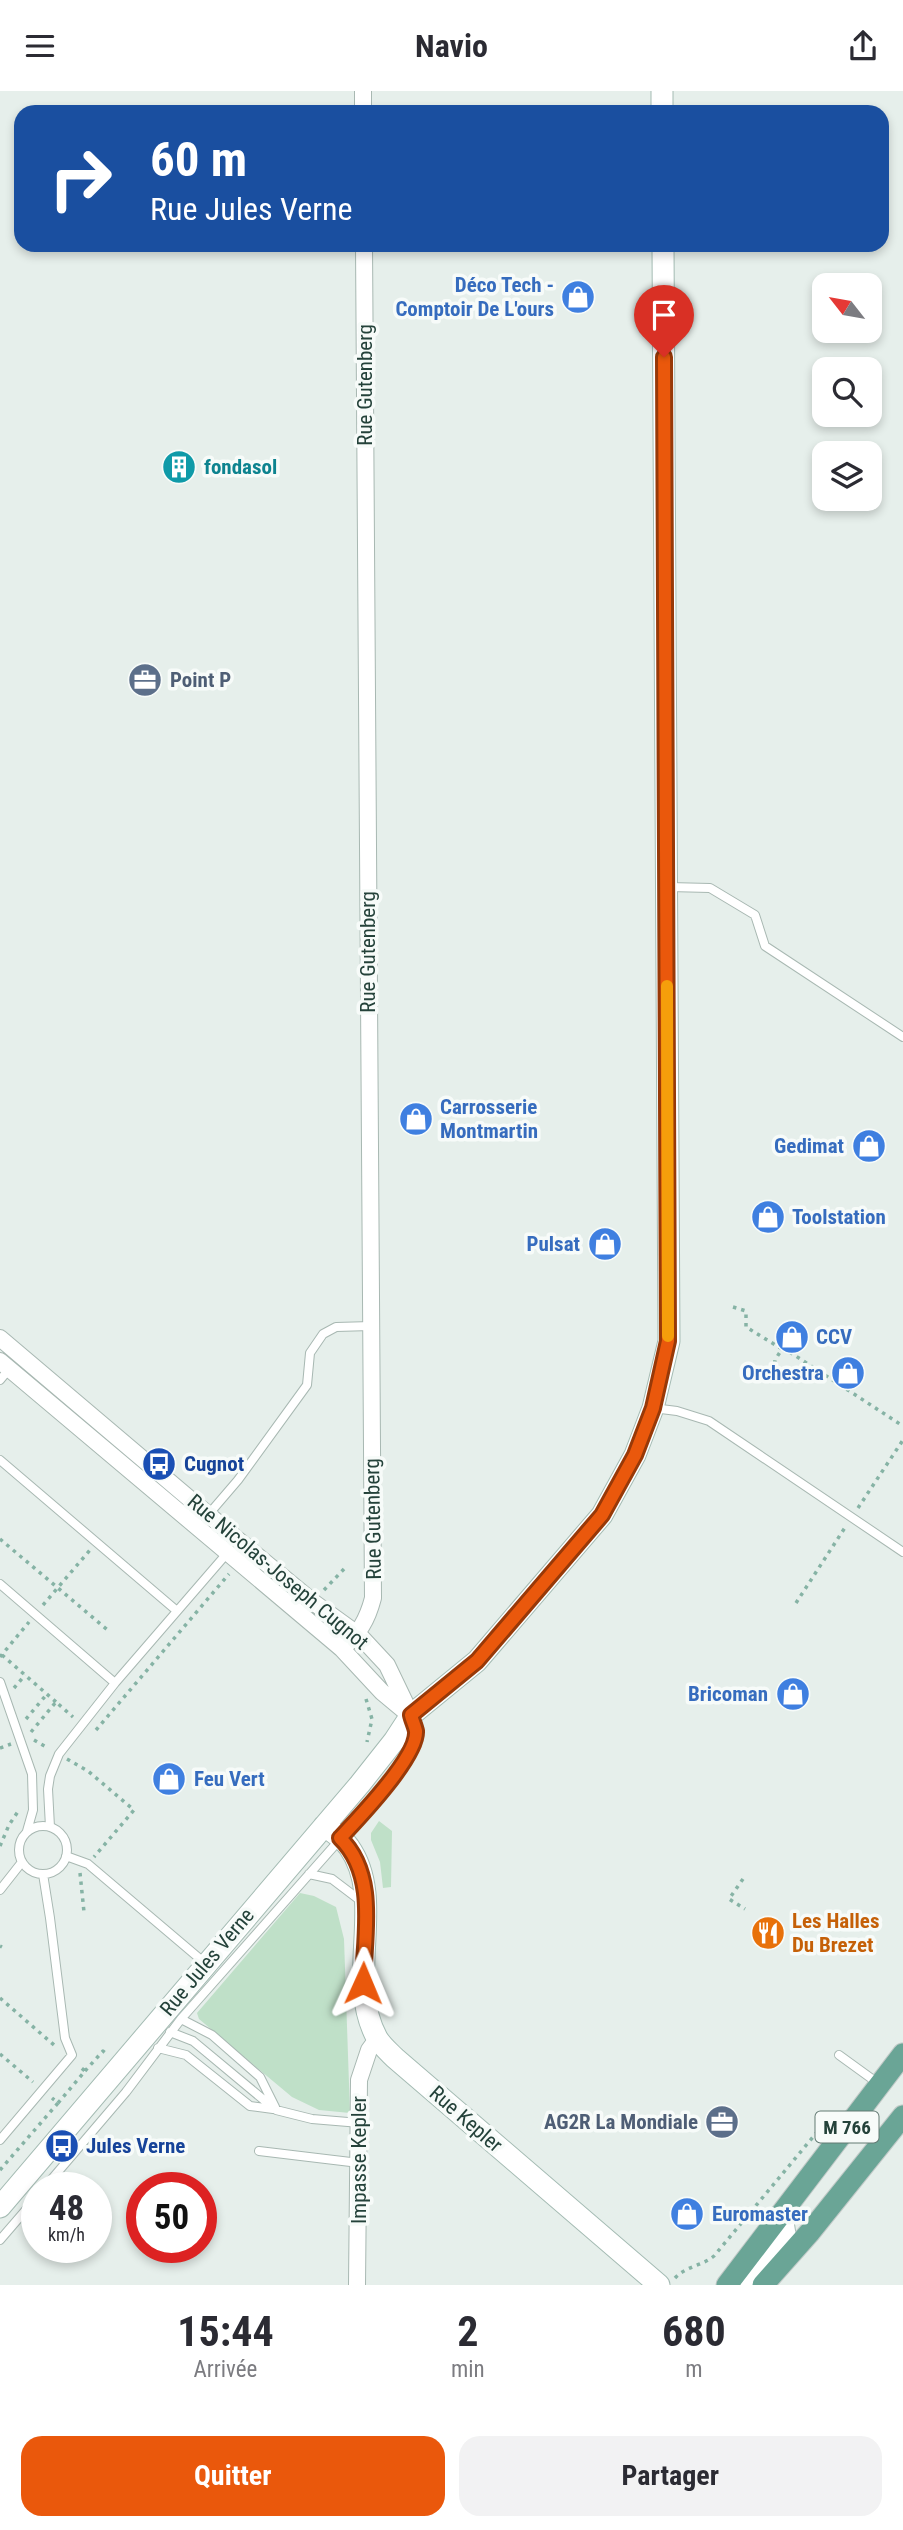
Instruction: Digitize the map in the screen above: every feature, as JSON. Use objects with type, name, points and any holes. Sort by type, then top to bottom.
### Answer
[{"type":"main road","name":"Rue Jules Verne","points":[[0,2207],[206,1964],[332,1832],[411,1715],[477,1661],[602,1515],[635,1455],[653,1408],[668,1341],[663,252]]},
{"type":"main road","name":"Rue Kepler","points":[[332,1832],[349,1846],[364,1879],[363,1983],[377,2039],[395,2058],[667,2282]]},
{"type":"main road","name":"M 766","points":[[727,2285],[903,2054]]},
{"type":"main road","name":"M 766","points":[[762,2285],[810,2232],[903,2116]]},
{"type":"main road","points":[[751,2285],[786,2241],[782,2215]]},
{"type":"street","name":"Rue Gutenberg","points":[[342,1649],[367,1620],[373,1598],[364,252]]},
{"type":"street","name":"Rue Nicolas-Joseph Cugnot","points":[[0,1338],[237,1539],[313,1602],[357,1634],[387,1665],[411,1715]]},
{"type":"street","name":"Rue Nicolas-Joseph Cugnot","points":[[3,1370],[342,1649],[382,1692],[411,1715]]},
{"type":"street","name":"Impasse Kepler","points":[[358,2285],[359,2080],[369,2050],[377,2039]]},
{"type":"lane","points":[[666,887],[710,888],[755,915],[765,946],[903,1037]]},
{"type":"lane","points":[[196,1527],[239,1480],[307,1385],[310,1353],[323,1334],[336,1327],[370,1326]]},
{"type":"lane","points":[[3,1370],[20,1355]]},
{"type":"lane","points":[[653,1408],[677,1411],[709,1421],[903,1552]]},
{"type":"lane","points":[[0,1460],[177,1611]]},
{"type":"lane","points":[[50,1827],[48,1789],[59,1754],[115,1683],[237,1539]]},
{"type":"lane","points":[[0,1584],[115,1683]]},
{"type":"lane","points":[[0,1682],[32,1774],[33,1809],[27,1831],[19,1846],[22,1862],[30,1871],[43,1874],[58,1869],[66,1856],[63,1836],[42,1825],[27,1831]]},
{"type":"lane","name":"Rue Jules Verne","points":[[58,2172],[126,2092],[170,2032],[309,1874],[332,1832]]},
{"type":"lane","points":[[66,1856],[88,1864],[206,1964]]},
{"type":"lane","points":[[0,1890],[22,1862]]},
{"type":"lane","points":[[0,2140],[72,2055],[65,2038],[43,1874]]},
{"type":"lane","points":[[309,1874],[332,1879],[365,1905]]},
{"type":"lane","points":[[181,2019],[212,2035],[260,2077],[276,2110]]},
{"type":"lane","points":[[170,2032],[194,2041],[276,2110]]},
{"type":"lane","points":[[158,2048],[186,2055],[250,2106],[312,2119],[360,2123]]},
{"type":"lane","points":[[839,2055],[879,2084]]},
{"type":"lane","points":[[259,2151],[359,2163]]},
{"type":"lane","points":[[0,2240],[21,2216]]},
{"type":"path","points":[[733,1307],[746,1311],[746,1327],[785,1349],[903,1426]]},
{"type":"path","points":[[774,1367],[782,1349]]},
{"type":"path","points":[[897,1449],[903,1440]]},
{"type":"path","points":[[0,1539],[110,1632]]},
{"type":"path","points":[[96,1543],[1,1655],[93,1734],[229,1574]]},
{"type":"path","points":[[313,1602],[344,1569]]},
{"type":"path","points":[[16,1725],[24,1722],[47,1694]]},
{"type":"path","points":[[364,1748],[369,1738],[372,1719],[365,1694]]},
{"type":"path","points":[[56,1702],[28,1737],[88,1771],[134,1810]]},
{"type":"path","points":[[12,1743],[13,1755]]},
{"type":"path","points":[[70,1761],[78,1752]]},
{"type":"path","points":[[0,1846],[20,1807]]},
{"type":"path","points":[[743,1879],[729,1899],[745,1909]]},
{"type":"path","points":[[0,1998],[85,2071],[58,2103]]},
{"type":"path","points":[[22,2155],[72,2096]]},
{"type":"path","points":[[667,2282],[682,2270],[706,2263],[714,2256],[824,2123]]},
{"type":"green space","points":[[379,1821],[392,1831],[391,1887],[383,1888],[380,1862],[371,1840],[371,1833]]},
{"type":"green space","points":[[300,1893],[314,1896],[336,1907],[344,1939],[350,2113],[319,2110],[292,2097],[199,2019],[197,2013]]},
{"type":"slow traffic","points":[[667,986],[668,1336]]},
{"type":"place","name":"Déco Tech - Comptoir De L'ours","points":[[578,297]]},
{"type":"place","name":"fondasol","points":[[179,467]]},
{"type":"place","name":"Point P","points":[[145,680]]},
{"type":"place","name":"Carrosserie Montmartin","points":[[416,1119]]},
{"type":"place","name":"Gedimat","points":[[869,1146]]},
{"type":"place","name":"Toolstation","points":[[768,1217]]},
{"type":"place","name":"Pulsat","points":[[605,1244]]},
{"type":"place","name":"CCV","points":[[792,1337]]},
{"type":"place","name":"Orchestra","points":[[848,1373]]},
{"type":"place","name":"Cugnot","points":[[159,1464]]},
{"type":"place","name":"Bricoman","points":[[793,1694]]},
{"type":"place","name":"Feu Vert","points":[[169,1779]]},
{"type":"place","name":"Les Halles Du Brezet","points":[[768,1933]]},
{"type":"place","name":"AG2R La Mondiale","points":[[722,2122]]},
{"type":"place","name":"Jules Verne","points":[[62,2146]]},
{"type":"place","name":"Euromaster","points":[[687,2214]]},
{"type":"route","points":[[363,1983],[364,1879],[349,1846],[340,1838],[373,1802],[412,1750],[416,1732],[411,1715],[477,1661],[602,1515],[635,1455],[653,1408],[668,1341],[664,357]]}]
